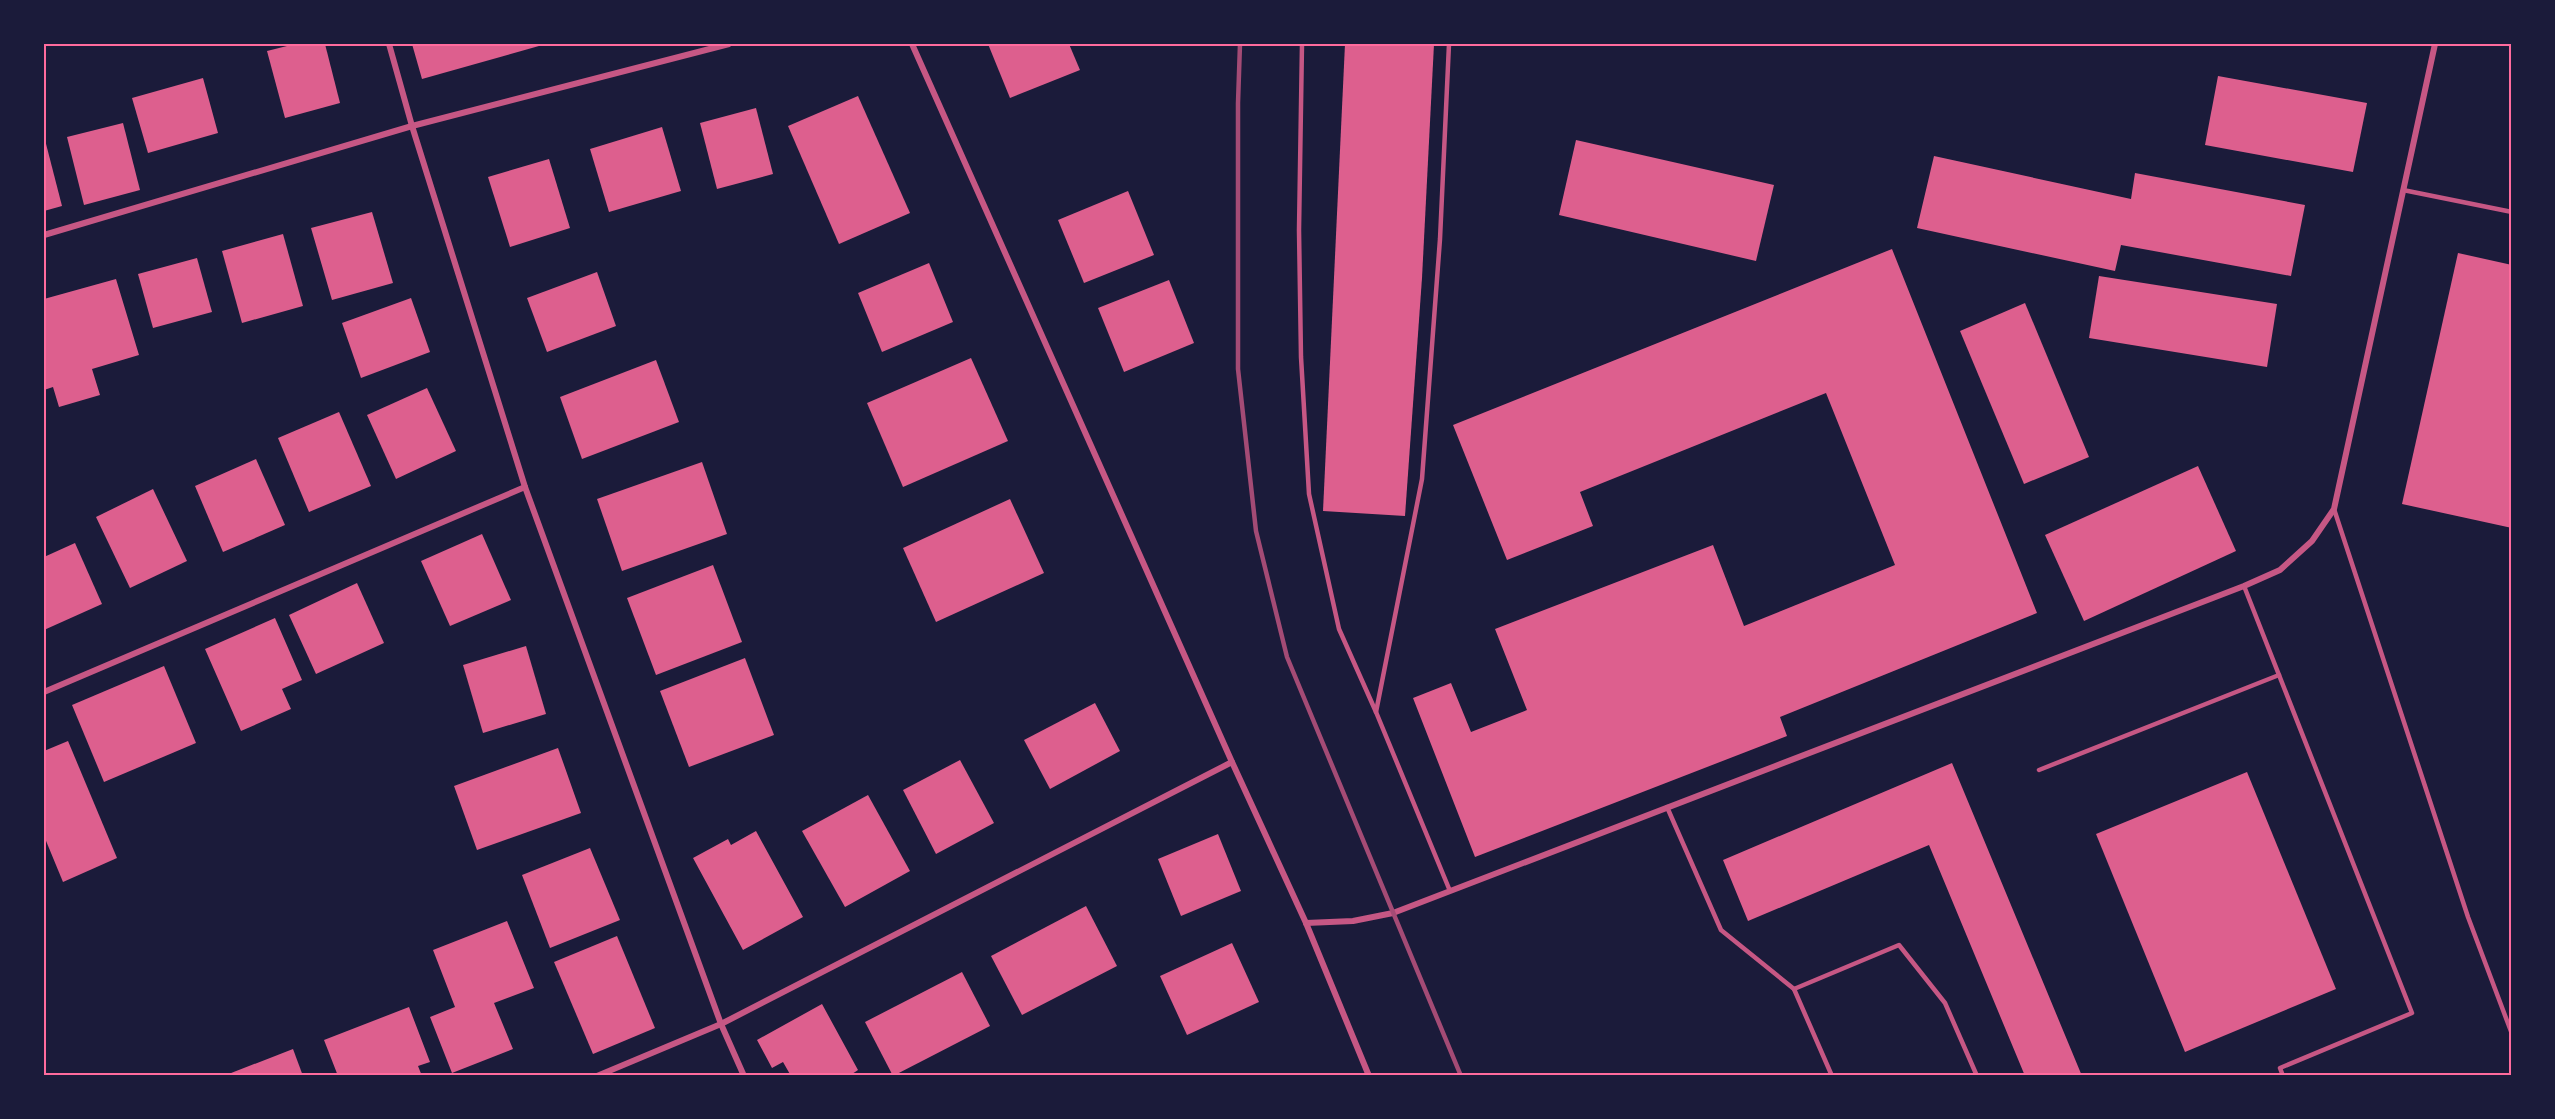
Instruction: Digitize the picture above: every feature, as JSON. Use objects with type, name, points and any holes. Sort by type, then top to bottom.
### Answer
[{"type":"street","points":[[389,44],[412,126],[525,487],[722,1024],[744,1076]]},
{"type":"street","points":[[44,235],[412,126],[729,44]]},
{"type":"street","points":[[912,44],[1306,923],[1370,1076]]},
{"type":"street","points":[[1306,923],[1353,921],[1393,913],[2244,586],[2280,570],[2312,541],[2334,509],[2435,44]]},
{"type":"street","points":[[44,692],[525,487]]},
{"type":"street","points":[[597,1076],[722,1024],[1232,762]]},
{"type":"lane","points":[[1302,44],[1299,241],[1301,357],[1309,494],[1339,629],[1450,891]]},
{"type":"lane","points":[[1376,712],[1422,479],[1440,239],[1449,44]]},
{"type":"lane","points":[[2403,190],[2511,212]]},
{"type":"lane","points":[[2334,509],[2469,917],[2511,1034]]},
{"type":"lane","points":[[2244,586],[2412,1013],[2280,1068],[2283,1076]]},
{"type":"lane","points":[[2040,770],[2279,675]]},
{"type":"lane","points":[[1667,807],[1721,930],[1794,989],[1832,1076]]},
{"type":"lane","points":[[1794,989],[1899,945],[1945,1003],[1977,1076]]},
{"type":"building","points":[[295,44],[325,44],[340,103],[285,118],[267,51]]},
{"type":"building","points":[[412,44],[546,44],[422,79]]},
{"type":"building","points":[[988,44],[1069,44],[1080,70],[1010,98]]},
{"type":"building","points":[[1345,44],[1434,44],[1422,278],[1405,516],[1323,511]]},
{"type":"building","points":[[2218,76],[2367,103],[2353,172],[2205,145]]},
{"type":"building","points":[[203,78],[218,133],[148,153],[132,98]]},
{"type":"building","points":[[858,96],[910,213],[839,244],[788,126]]},
{"type":"building","points":[[756,108],[773,174],[717,189],[700,123]]},
{"type":"building","points":[[123,123],[140,190],[84,205],[67,137]]},
{"type":"building","points":[[662,127],[681,191],[609,212],[590,149]]},
{"type":"building","points":[[44,136],[62,206],[44,211]]},
{"type":"building","points":[[1576,140],[1774,185],[1756,261],[1559,215]]},
{"type":"building","points":[[1934,156],[2131,199],[2135,173],[2305,205],[2291,276],[2121,245],[2115,271],[1917,228]]},
{"type":"building","points":[[549,159],[570,228],[510,247],[488,177]]},
{"type":"building","points":[[1128,191],[1154,255],[1084,283],[1058,220]]},
{"type":"building","points":[[372,212],[393,283],[332,300],[311,228]]},
{"type":"building","points":[[283,234],[303,306],[242,323],[222,251]]},
{"type":"building","points":[[1892,249],[2037,613],[1780,717],[1787,736],[1475,857],[1413,698],[1451,683],[1471,732],[1527,710],[1495,629],[1713,545],[1744,626],[1895,565],[1826,393],[1580,492],[1593,526],[1507,560],[1453,425]]},
{"type":"building","points":[[2458,253],[2512,265],[2512,528],[2402,504]]},
{"type":"building","points":[[197,258],[212,312],[153,328],[138,274]]},
{"type":"building","points":[[929,263],[953,322],[882,352],[858,293]]},
{"type":"building","points":[[597,272],[616,326],[547,352],[527,298]]},
{"type":"building","points":[[2099,276],[2277,304],[2267,367],[2089,338]]},
{"type":"building","points":[[116,279],[139,355],[92,369],[100,395],[59,407],[53,387],[44,390],[44,299]]},
{"type":"building","points":[[1169,280],[1194,343],[1124,372],[1098,308]]},
{"type":"building","points":[[411,298],[430,352],[361,378],[342,323]]},
{"type":"building","points":[[2025,303],[2089,457],[2024,484],[1960,331]]},
{"type":"building","points":[[971,358],[1008,441],[903,487],[867,403]]},
{"type":"building","points":[[656,360],[679,422],[582,459],[560,397]]},
{"type":"building","points":[[427,388],[456,451],[396,479],[367,415]]},
{"type":"building","points":[[339,412],[371,486],[309,512],[278,438]]},
{"type":"building","points":[[256,459],[285,525],[223,552],[195,486]]},
{"type":"building","points":[[702,462],[727,534],[622,571],[597,499]]},
{"type":"building","points":[[2198,466],[2236,551],[2084,621],[2045,535]]},
{"type":"building","points":[[153,489],[187,561],[130,588],[96,517]]},
{"type":"building","points":[[1010,499],[1044,573],[936,622],[903,548]]},
{"type":"building","points":[[482,534],[511,600],[450,626],[421,561]]},
{"type":"building","points":[[75,543],[102,604],[44,630],[44,557]]},
{"type":"building","points":[[713,565],[742,642],[656,675],[627,598]]},
{"type":"building","points":[[357,583],[384,643],[316,674],[289,615]]},
{"type":"building","points":[[275,618],[302,680],[282,689],[291,709],[241,731],[205,649]]},
{"type":"building","points":[[526,646],[546,714],[483,733],[463,665]]},
{"type":"building","points":[[745,658],[774,735],[689,767],[660,691]]},
{"type":"building","points":[[164,666],[196,743],[104,782],[72,705]]},
{"type":"building","points":[[1095,703],[1120,751],[1050,789],[1024,740]]},
{"type":"building","points":[[68,741],[117,858],[63,882],[44,836],[44,751]]},
{"type":"building","points":[[558,748],[581,813],[477,850],[454,786]]},
{"type":"building","points":[[960,760],[994,823],[936,854],[903,790]]},
{"type":"building","points":[[1952,763],[2082,1076],[2025,1076],[1929,845],[1748,921],[1723,860]]},
{"type":"building","points":[[2247,772],[2336,989],[2185,1052],[2096,834]]},
{"type":"building","points":[[868,795],[910,871],[845,907],[802,831]]},
{"type":"building","points":[[756,831],[803,917],[743,950],[693,858],[728,839],[731,845]]},
{"type":"building","points":[[1218,834],[1241,891],[1181,916],[1158,859]]},
{"type":"building","points":[[590,848],[620,920],[550,948],[522,875]]},
{"type":"building","points":[[1086,906],[1117,966],[1022,1015],[991,956]]},
{"type":"building","points":[[507,921],[534,988],[494,1003],[513,1049],[452,1073],[430,1017],[455,1007],[433,950]]},
{"type":"building","points":[[617,936],[655,1028],[593,1054],[554,962]]},
{"type":"building","points":[[1232,943],[1259,1002],[1187,1035],[1160,976]]},
{"type":"building","points":[[962,972],[990,1026],[893,1076],[865,1022]]},
{"type":"building","points":[[822,1004],[858,1070],[849,1076],[791,1076],[783,1062],[772,1068],[757,1040]]},
{"type":"building","points":[[409,1007],[430,1062],[418,1066],[422,1076],[338,1076],[324,1040]]},
{"type":"building","points":[[293,1049],[303,1076],[226,1076],[226,1075]]},
{"type":"railway","points":[[1240,44],[1238,369],[1256,531],[1287,657],[1461,1076]]}]
